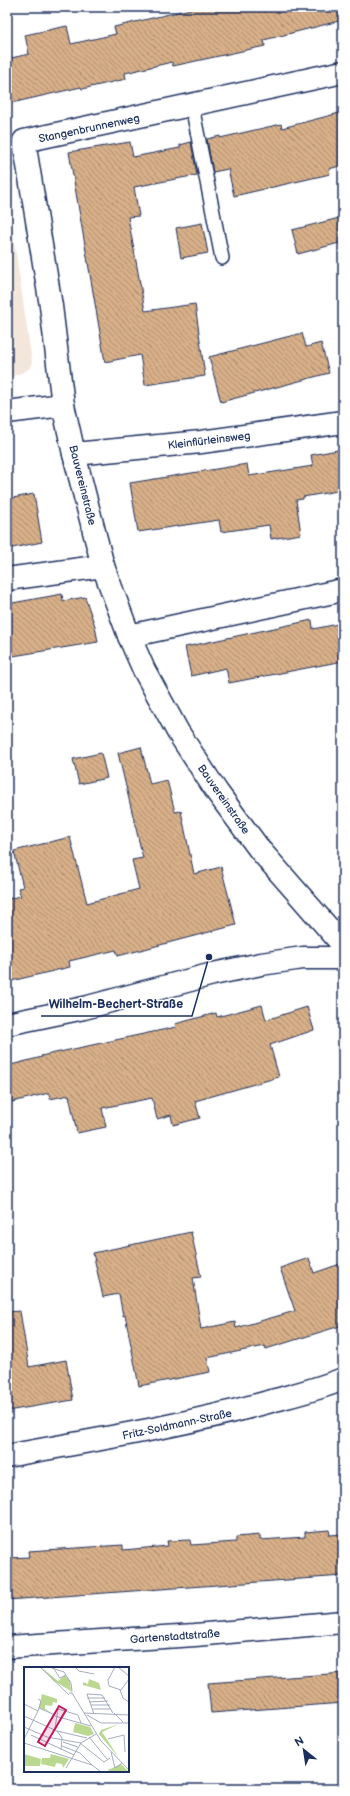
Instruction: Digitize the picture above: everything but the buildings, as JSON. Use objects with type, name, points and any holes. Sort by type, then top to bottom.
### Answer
[{"type":"street","name":"Stangenbrunnenweg","points":[[63,405],[47,284],[24,141],[192,106],[343,72]]},
{"type":"street","points":[[7,412],[63,405]]},
{"type":"street","name":"Bauvereinstraße","points":[[63,405],[103,566],[129,636],[144,670],[178,732],[217,792],[260,850],[343,945]]},
{"type":"street","name":"Kleinflürleinsweg","points":[[74,454],[201,442],[343,422]]},
{"type":"street","points":[[7,579],[103,566]]},
{"type":"street","points":[[129,636],[343,590]]},
{"type":"street","points":[[7,1024],[84,1008],[213,974],[261,964],[303,958],[343,958]]},
{"type":"street","name":"Fritz-Soldmann-Straße","points":[[7,1456],[148,1431],[233,1412],[327,1386],[343,1379]]},
{"type":"street","name":"Gartenstadtstraße","points":[[7,1647],[343,1622]]},
{"type":"lane","points":[[192,106],[222,258]]},
{"type":"shaded area","points":[[7,192],[32,362],[30,368],[24,372],[7,378]]},
{"type":"place","name":"Wilhelm-Bechert-Straße","points":[[209,957]]}]
